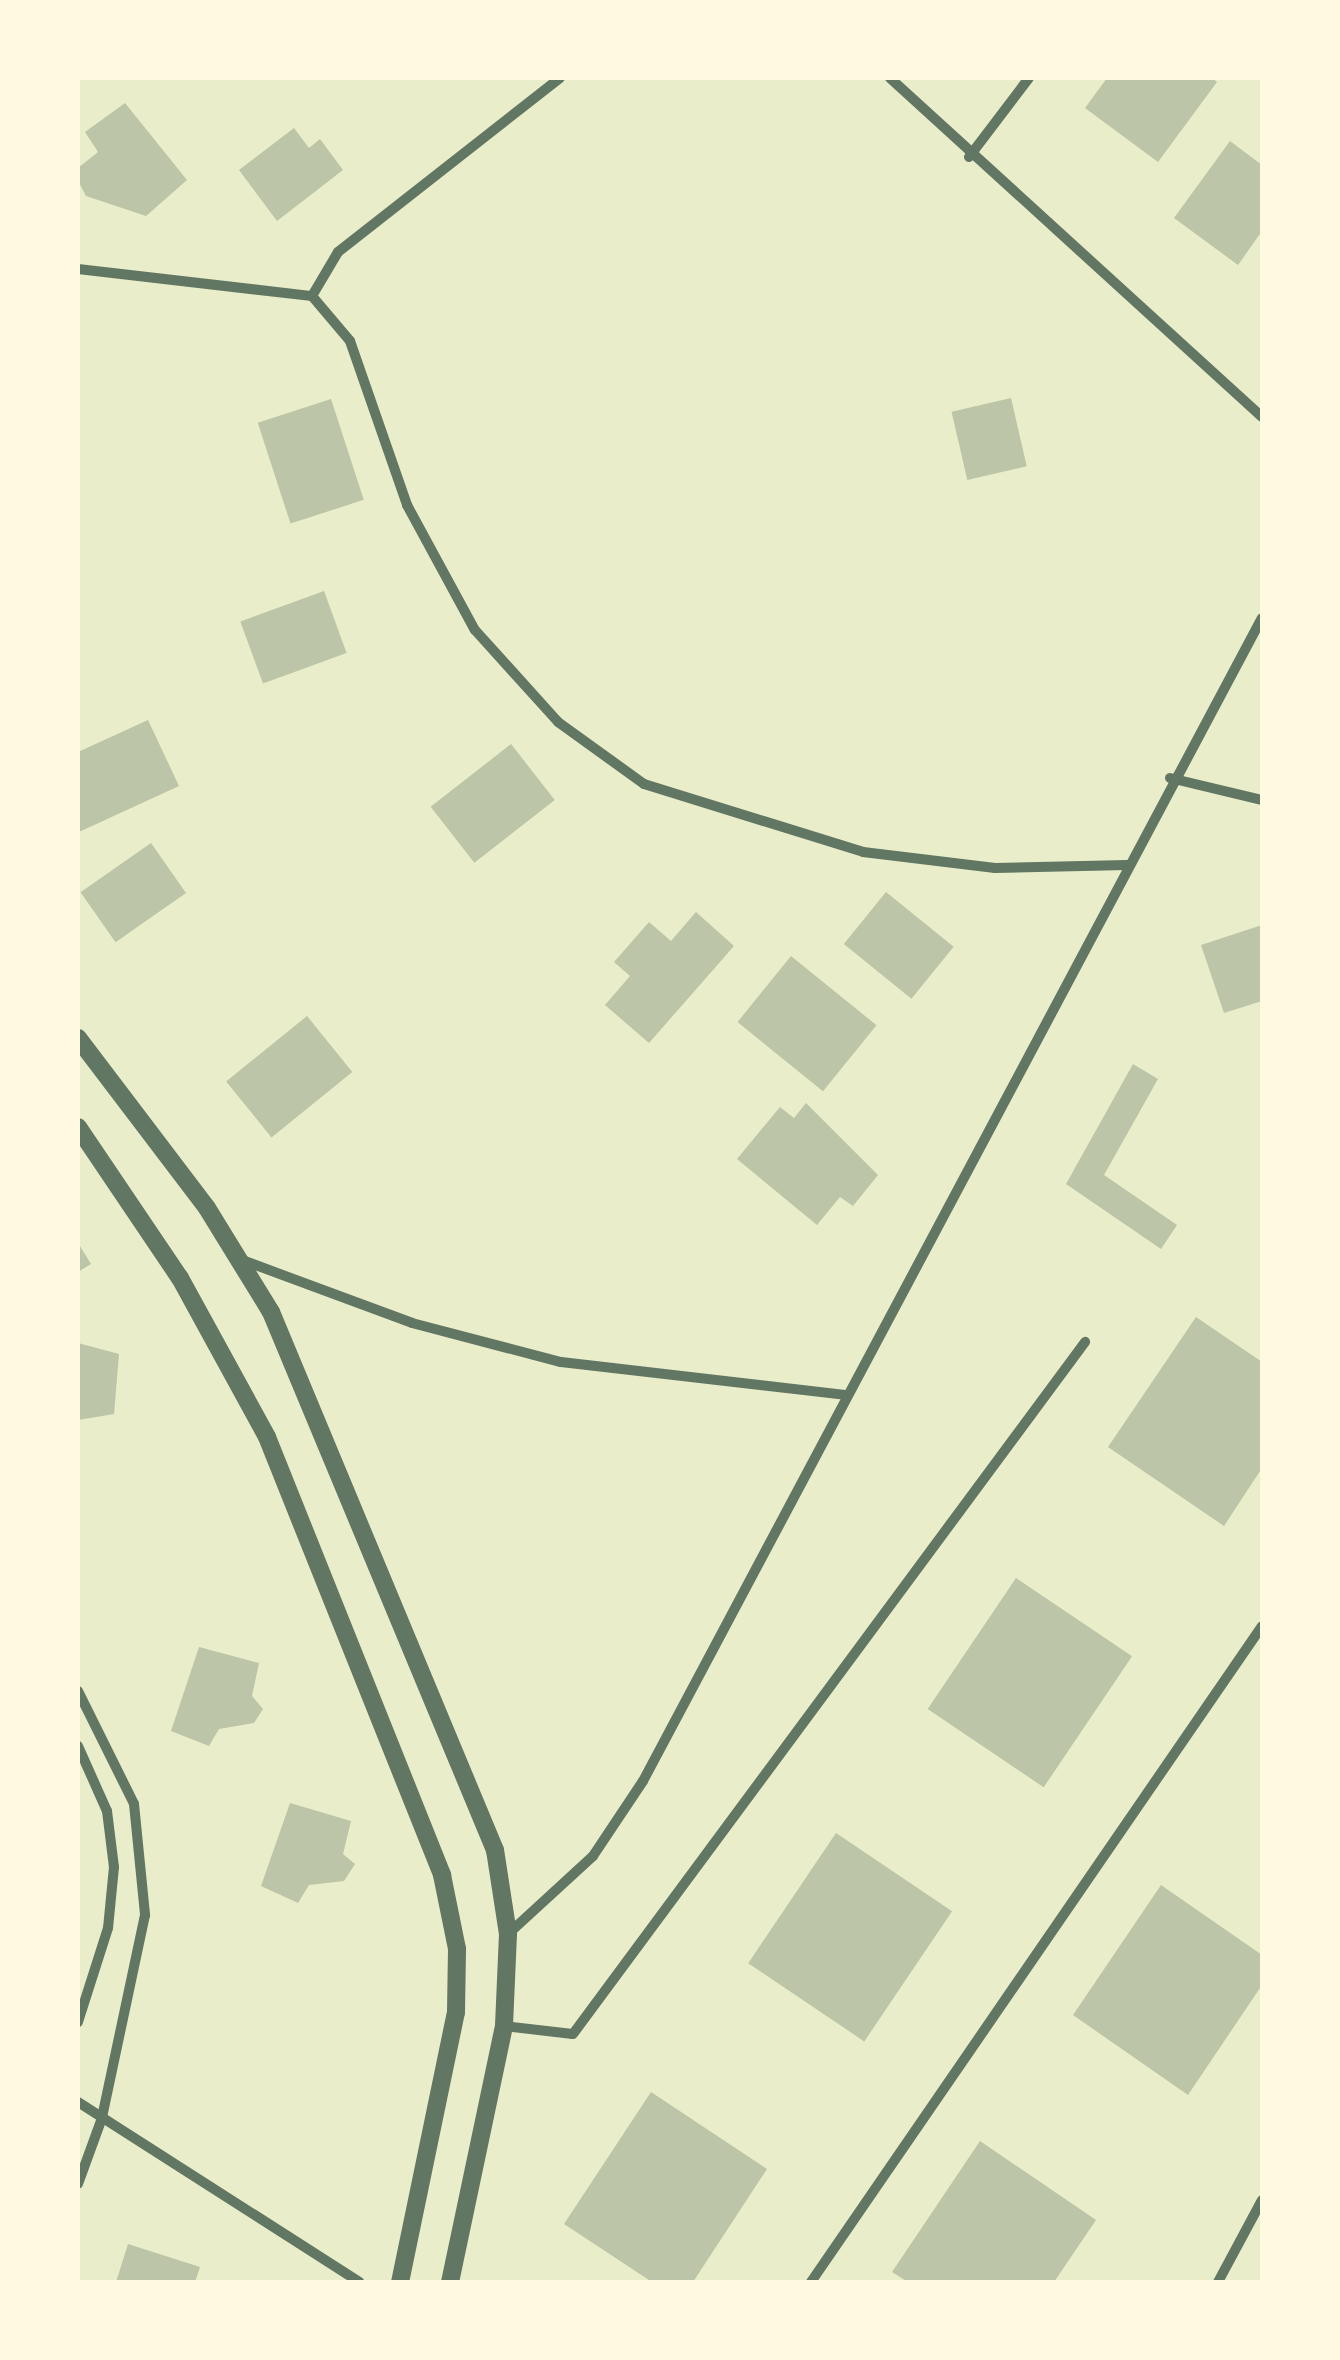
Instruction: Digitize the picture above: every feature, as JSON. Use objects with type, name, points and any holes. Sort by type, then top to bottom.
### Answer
[{"type":"street","points":[[312,296],[338,252],[560,78]]},
{"type":"street","points":[[890,78],[969,156],[1262,417]]},
{"type":"street","points":[[969,156],[1030,78]]},
{"type":"street","points":[[78,269],[312,296],[350,341],[407,505],[449,590],[528,694],[599,755],[695,805],[863,852],[994,868],[1126,864]]},
{"type":"street","points":[[508,1934],[567,1884],[620,1820],[848,1395],[1170,778],[1262,618]]},
{"type":"street","points":[[1170,778],[1262,800]]},
{"type":"street","points":[[78,1038],[240,1260],[301,1371],[482,1808],[508,1934],[504,2026],[450,2282]]},
{"type":"street","points":[[78,1126],[180,1278],[267,1438],[442,1876],[457,1949],[456,2012],[400,2282]]},
{"type":"street","points":[[240,1260],[412,1323],[561,1362],[848,1395]]},
{"type":"street","points":[[504,2026],[572,2034],[1085,1342]]},
{"type":"street","points":[[811,2282],[1262,1626]]},
{"type":"street","points":[[78,1691],[134,1804],[145,1915],[102,2118],[78,2184]]},
{"type":"street","points":[[78,1746],[107,1811],[114,1867],[108,1928],[78,2022]]},
{"type":"street","points":[[78,2102],[359,2282]]},
{"type":"street","points":[[1218,2282],[1262,2200]]},
{"type":"building","points":[[1107,78],[1212,78],[1217,82],[1158,162],[1085,108]]},
{"type":"building","points":[[125,103],[187,180],[146,216],[86,196],[78,181],[78,168],[98,152],[85,132]]},
{"type":"building","points":[[294,128],[309,148],[320,139],[343,170],[277,221],[239,170]]},
{"type":"building","points":[[1230,141],[1262,165],[1262,231],[1238,265],[1174,218]]},
{"type":"building","points":[[1011,398],[1027,466],[967,480],[952,412]]},
{"type":"building","points":[[331,399],[364,500],[291,524],[258,423]]},
{"type":"building","points":[[324,591],[347,653],[263,683],[240,621]]},
{"type":"building","points":[[148,720],[179,786],[79,832],[78,752]]},
{"type":"building","points":[[511,744],[555,800],[474,863],[431,807]]},
{"type":"building","points":[[151,843],[186,893],[116,942],[81,892]]},
{"type":"building","points":[[886,892],[954,947],[911,999],[844,944]]},
{"type":"building","points":[[696,912],[734,946],[649,1043],[605,1005],[630,976],[614,962],[649,922],[671,941]]},
{"type":"building","points":[[1262,925],[1262,1001],[1224,1013],[1201,945]]},
{"type":"building","points":[[791,956],[876,1025],[823,1091],[738,1022]]},
{"type":"building","points":[[307,1016],[352,1072],[271,1137],[226,1081]]},
{"type":"building","points":[[1133,1064],[1158,1079],[1104,1175],[1177,1225],[1161,1249],[1066,1184]]},
{"type":"building","points":[[806,1103],[878,1175],[853,1206],[840,1197],[817,1225],[737,1159],[780,1107],[794,1118]]},
{"type":"building","points":[[78,1243],[91,1264],[78,1272]]},
{"type":"building","points":[[1196,1317],[1262,1362],[1262,1468],[1224,1526],[1108,1447]]},
{"type":"building","points":[[78,1343],[119,1354],[114,1414],[78,1420]]},
{"type":"building","points":[[1016,1578],[1132,1656],[1044,1787],[928,1709]]},
{"type":"building","points":[[199,1647],[259,1663],[252,1696],[263,1709],[254,1723],[219,1729],[209,1746],[171,1731]]},
{"type":"building","points":[[290,1803],[351,1821],[343,1854],[355,1864],[344,1881],[309,1885],[298,1903],[261,1886]]},
{"type":"building","points":[[836,1833],[952,1911],[864,2041],[748,1963]]},
{"type":"building","points":[[1161,1885],[1262,1955],[1262,1985],[1188,2095],[1073,2015]]},
{"type":"building","points":[[651,2092],[767,2169],[693,2282],[652,2282],[564,2224]]},
{"type":"building","points":[[980,2141],[1096,2220],[1054,2282],[908,2282],[892,2272]]},
{"type":"building","points":[[128,2244],[200,2267],[195,2282],[116,2282]]}]
